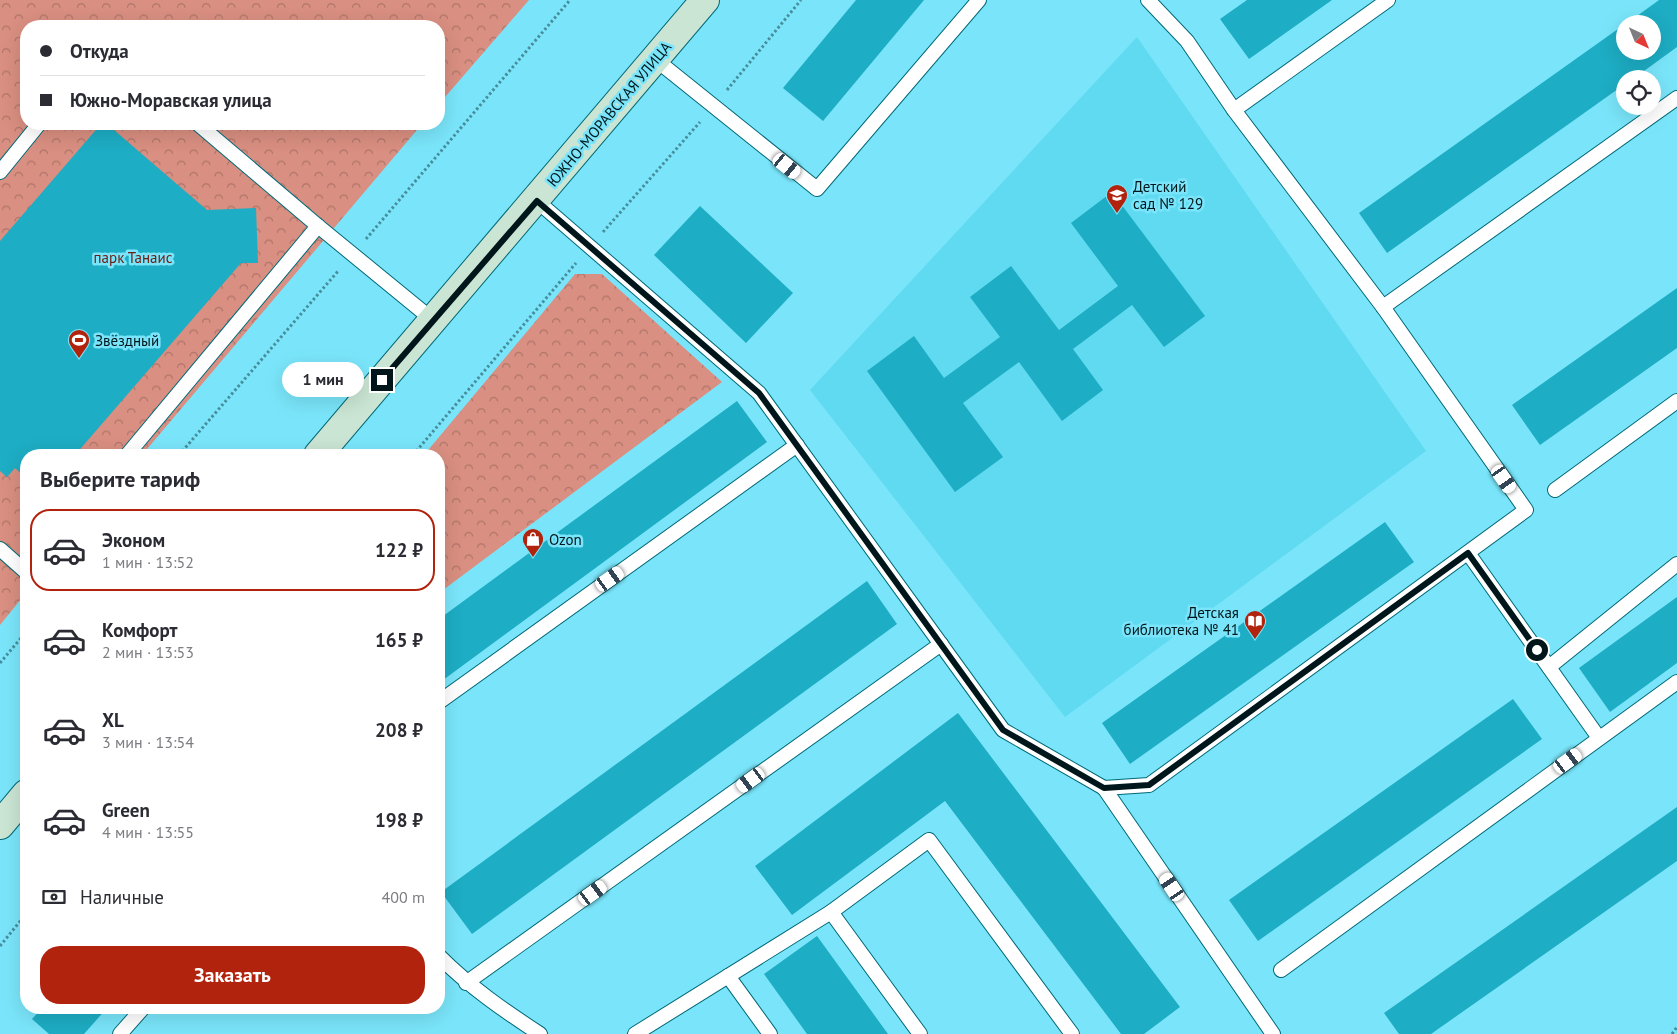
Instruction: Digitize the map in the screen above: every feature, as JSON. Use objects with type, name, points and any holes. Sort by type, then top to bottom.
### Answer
[{"type":"main road","name":"ЮЖНО-МОРАВСКАЯ УЛИЦА","points":[[323,449],[537,201],[705,0]]},
{"type":"main road","points":[[0,825],[20,801]]},
{"type":"lane","points":[[655,59],[817,189],[979,0]]},
{"type":"lane","points":[[1104,788],[1149,785],[1526,510],[1383,306],[1234,110],[1187,41],[1148,0]]},
{"type":"lane","points":[[1234,110],[1388,0]]},
{"type":"lane","points":[[1383,306],[1677,98]]},
{"type":"lane","points":[[0,172],[34,130]]},
{"type":"lane","points":[[205,130],[352,255],[434,320]]},
{"type":"lane","points":[[537,201],[759,393],[1003,730],[1104,788],[1273,1034]]},
{"type":"lane","points":[[132,449],[318,226]]},
{"type":"lane","points":[[1555,490],[1677,401]]},
{"type":"lane","points":[[445,698],[797,445]]},
{"type":"lane","points":[[0,549],[20,567]]},
{"type":"lane","points":[[1468,553],[1599,738]]},
{"type":"lane","points":[[1549,667],[1677,564]]},
{"type":"lane","points":[[466,983],[941,644]]},
{"type":"lane","points":[[1281,970],[1677,682]]},
{"type":"lane","points":[[635,1034],[830,912],[929,840],[1072,1034]]},
{"type":"lane","points":[[830,912],[920,1034]]},
{"type":"lane","points":[[445,962],[466,983],[496,1006],[540,1034]]},
{"type":"lane","points":[[728,976],[770,1034]]},
{"type":"lane","points":[[120,1034],[138,1014]]},
{"type":"path","points":[[184,449],[570,0]]},
{"type":"path","points":[[418,449],[590,247],[713,107],[801,0]]},
{"type":"path","points":[[0,663],[20,639]]},
{"type":"path","points":[[0,946],[20,921]]},
{"type":"path","points":[[1672,1034],[1677,1027]]},
{"type":"shaded area","name":"Детский сад № 129","points":[[1137,37],[1426,451],[1065,717],[810,390]]},
{"type":"green space","name":"парк Танаис","points":[[0,0],[529,0],[445,97],[445,20],[20,20],[20,130],[417,130],[147,449],[20,449],[20,600],[0,625]]},
{"type":"green space","points":[[575,274],[602,274],[722,382],[445,589],[445,449],[429,449]]},
{"type":"building","points":[[856,0],[924,0],[823,121],[783,88]]},
{"type":"building","points":[[1247,0],[1332,0],[1249,59],[1220,19]]},
{"type":"building","points":[[1659,0],[1677,0],[1677,47],[1661,59],[1661,15],[1638,15]]},
{"type":"building","points":[[1616,30],[1616,60],[1659,60],[1645,70],[1616,70],[1616,90],[1387,253],[1359,213]]},
{"type":"building","name":"Звёздный","points":[[96,130],[114,130],[207,210],[256,208],[258,263],[241,263],[80,449],[20,449],[20,473],[15,468],[7,477],[0,471],[0,241]]},
{"type":"building","points":[[1112,192],[1205,316],[1164,347],[1132,305],[1073,349],[1103,390],[1062,421],[1019,362],[963,403],[1003,457],[955,492],[867,371],[914,336],[944,378],[1000,337],[970,297],[1011,266],[1059,330],[1118,286],[1071,223]]},
{"type":"building","points":[[700,206],[793,293],[746,343],[654,255]]},
{"type":"building","points":[[1677,288],[1677,348],[1540,445],[1512,405]]},
{"type":"building","points":[[737,401],[767,442],[445,679],[445,615]]},
{"type":"building","points":[[1385,522],[1414,562],[1130,764],[1102,723]]},
{"type":"building","points":[[867,581],[897,624],[472,934],[445,897],[445,889]]},
{"type":"building","points":[[1677,597],[1677,663],[1610,712],[1579,668]]},
{"type":"building","points":[[1513,699],[1542,739],[1258,941],[1229,900]]},
{"type":"building","points":[[958,713],[1180,1007],[1144,1034],[1121,1034],[945,801],[792,915],[755,866]]},
{"type":"building","points":[[1677,807],[1677,861],[1431,1034],[1399,1034],[1384,1013]]},
{"type":"building","points":[[817,936],[888,1034],[807,1034],[764,974]]},
{"type":"building","points":[[37,1014],[102,1014],[84,1034],[49,1034],[32,1019]]},
{"type":"place","name":"Детский сад № 129","points":[[1117,214]]},
{"type":"place","name":"Звёздный","points":[[79,359]]},
{"type":"place","name":"Ozon","points":[[533,558]]},
{"type":"place","name":"Детская библиотека № 41","points":[[1255,640]]},
{"type":"route","points":[[382,380],[537,201],[759,393],[1003,730],[1104,788],[1149,785],[1468,553],[1537,650]]}]
